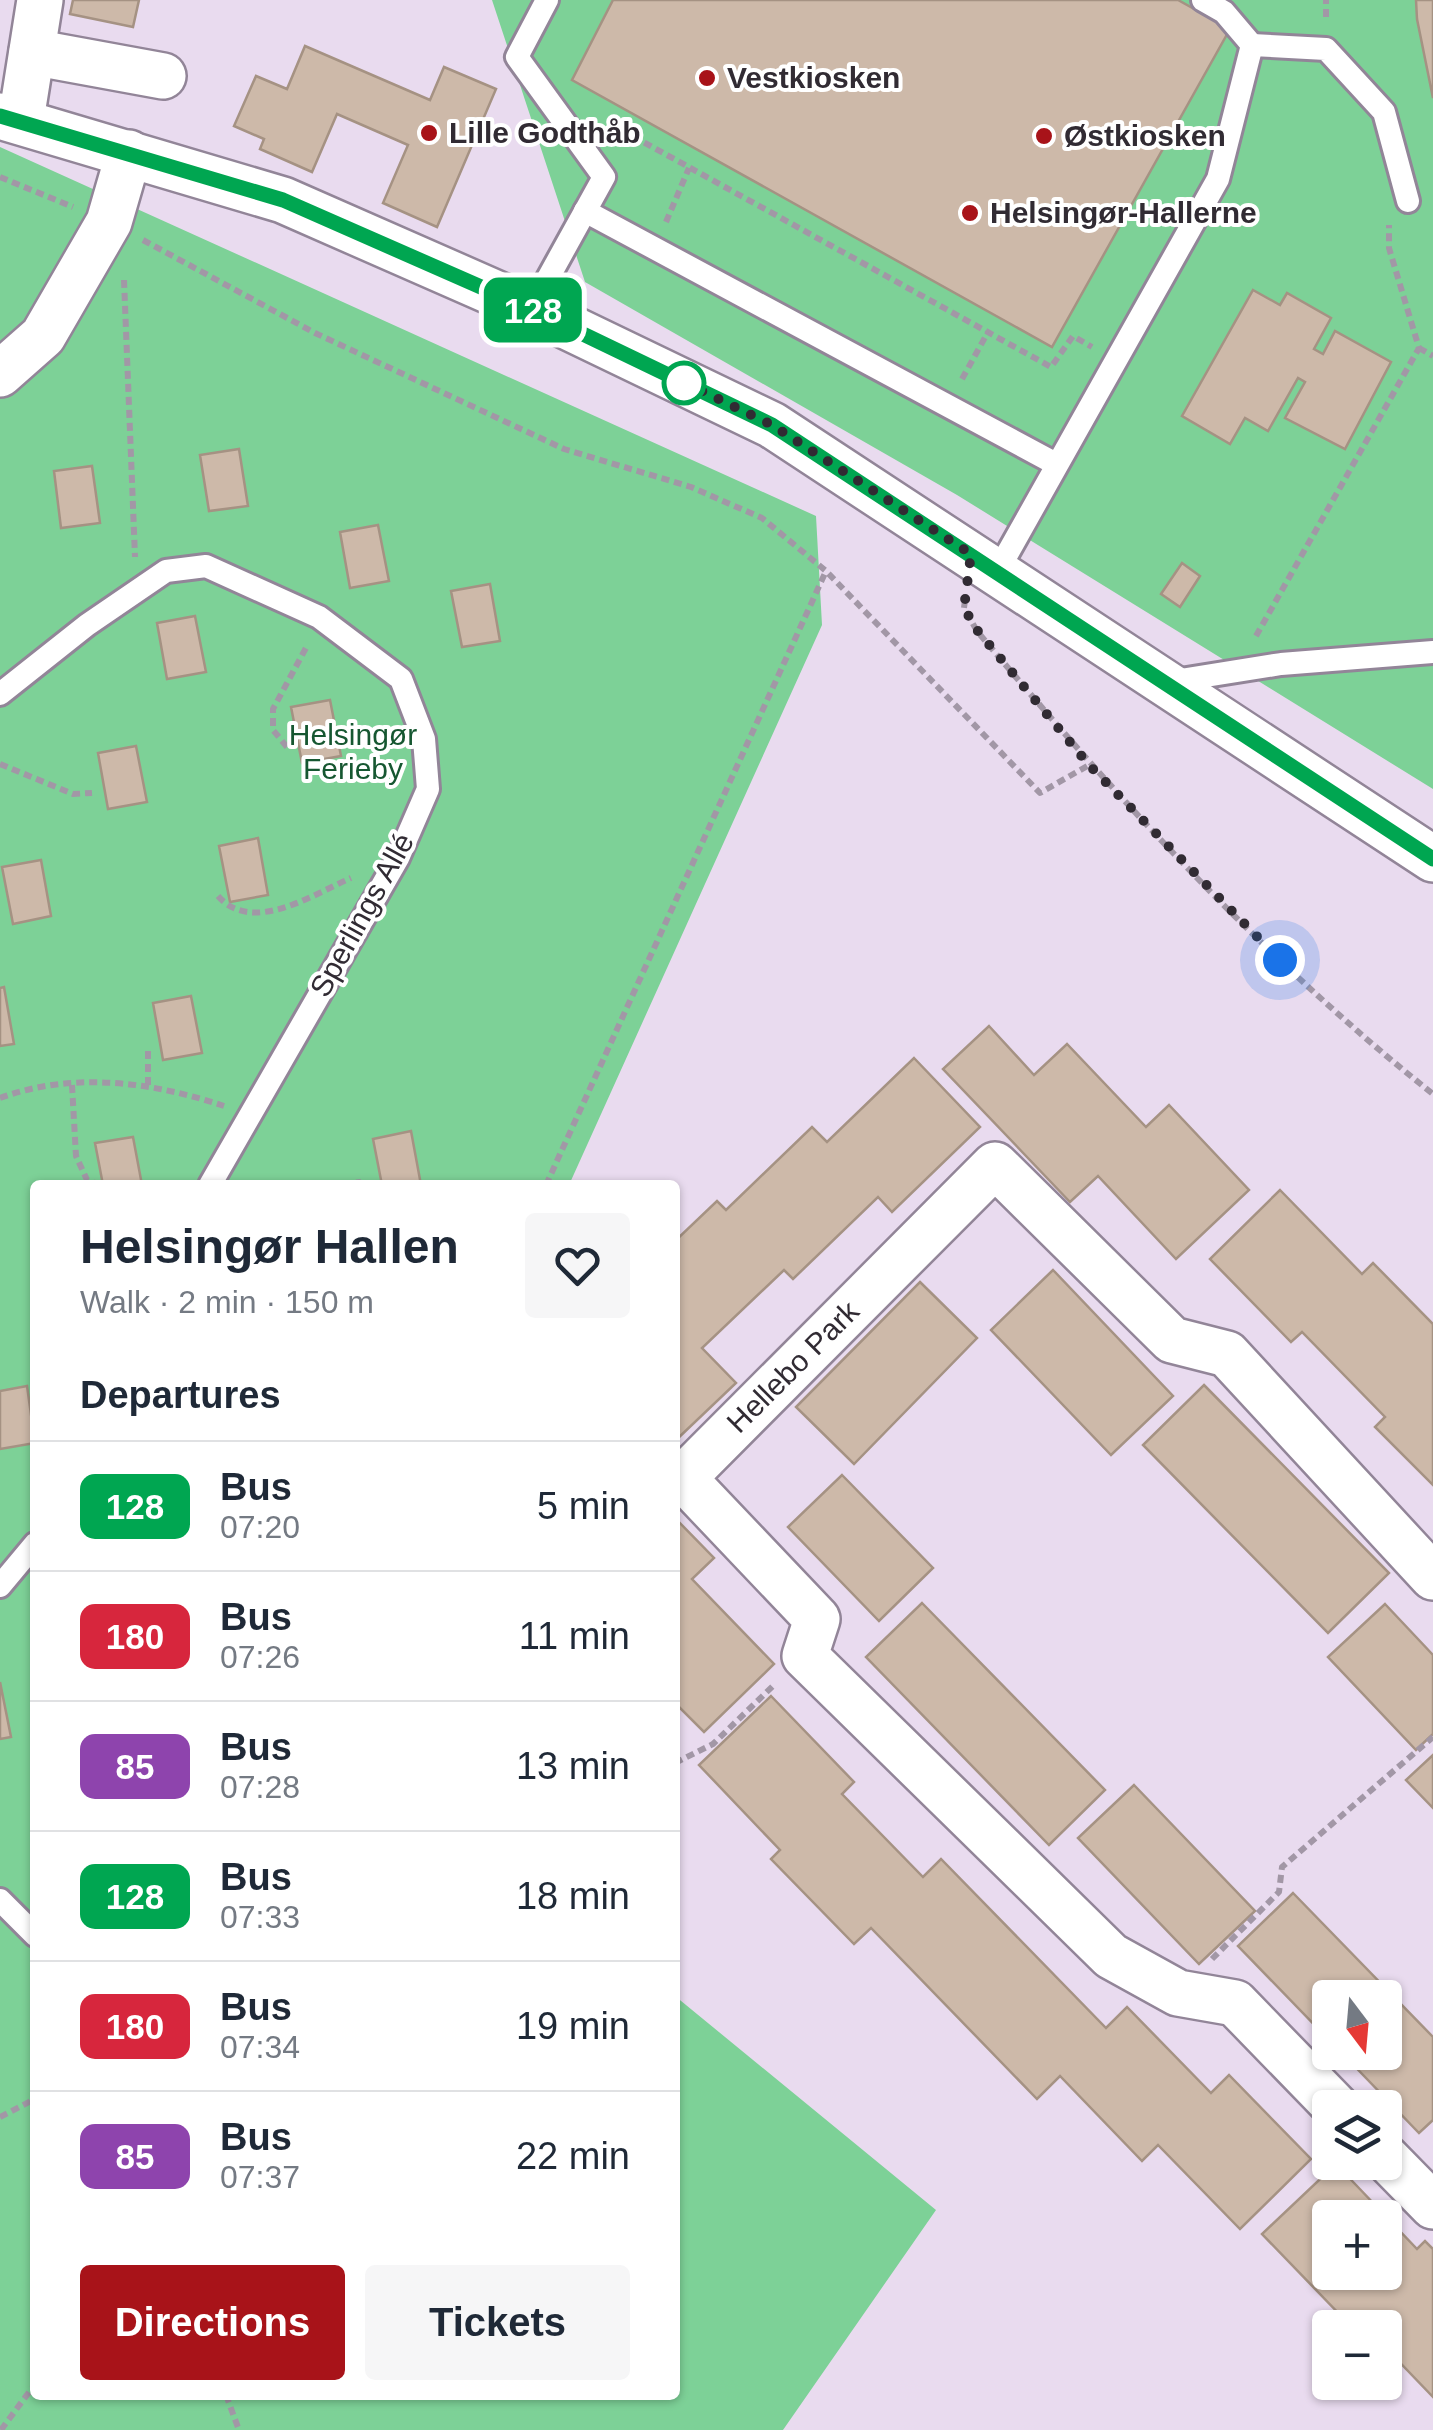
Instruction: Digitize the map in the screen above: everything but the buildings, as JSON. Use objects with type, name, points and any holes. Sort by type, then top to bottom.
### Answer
[{"type":"street","points":[[163,76],[27,26],[10,118],[283,200],[531,309],[772,425],[1433,859]]},
{"type":"street","points":[[0,374],[42,336],[115,225],[129,154]]},
{"type":"street","name":"Hellebo Park","points":[[805,1656],[817,1619],[683,1478],[995,1165],[1172,1340],[1227,1354],[1433,1577]]},
{"type":"street","points":[[805,1656],[1111,1956],[1178,1993],[1235,2003],[1320,2090]]},
{"type":"street","points":[[1402,2174],[1433,2206]]},
{"type":"lane","points":[[531,309],[604,176],[517,57],[547,0]]},
{"type":"lane","points":[[1203,0],[1224,12],[1252,45],[1326,49],[1384,112],[1408,200]]},
{"type":"lane","points":[[984,563],[1056,464],[1218,179],[1252,45]]},
{"type":"lane","points":[[585,212],[1056,464]]},
{"type":"lane","name":"Sperlings Allé","points":[[0,694],[166,571],[206,566],[319,617],[400,679],[424,739],[428,788],[398,858],[213,1180]]},
{"type":"lane","points":[[1164,682],[1433,652]]},
{"type":"lane","points":[[0,1586],[30,1550]]},
{"type":"lane","points":[[0,1900],[30,1930]]},
{"type":"path","points":[[582,145],[618,128],[1051,366],[1074,336],[1114,361]]},
{"type":"path","points":[[654,249],[689,168]]},
{"type":"path","points":[[0,177],[115,225],[315,333],[564,449],[691,488],[762,518],[826,571],[1040,794],[1089,765]]},
{"type":"path","points":[[1408,200],[1389,212],[1389,248],[1419,348],[1433,356]]},
{"type":"path","points":[[115,225],[130,510],[139,589]]},
{"type":"path","points":[[948,406],[988,332]]},
{"type":"path","points":[[1236,672],[1419,348]]},
{"type":"path","points":[[984,563],[964,608],[977,630],[1089,765],[1224,906],[1364,1040],[1433,1094]]},
{"type":"path","points":[[548,1180],[826,571]]},
{"type":"path","points":[[287,747],[272,730],[273,709],[319,617]]},
{"type":"path","points":[[0,764],[73,794],[92,794]]},
{"type":"path","points":[[218,896],[230,910],[245,915],[283,907],[398,858]]},
{"type":"path","points":[[148,1046],[148,1086]]},
{"type":"path","points":[[0,1098],[113,1080],[249,1114]]},
{"type":"path","points":[[72,1085],[76,1156],[87,1180]]},
{"type":"path","points":[[680,1760],[713,1744],[805,1656]]},
{"type":"path","points":[[1178,1993],[1279,1892],[1282,1867],[1433,1738]]},
{"type":"path","points":[[0,2117],[30,2101]]},
{"type":"path","points":[[1,2430],[30,2391]]},
{"type":"path","points":[[228,2400],[239,2430]]},
{"type":"green space","points":[[492,0],[1433,0],[1433,789],[957,495],[585,282]]},
{"type":"green space","name":"Helsingør Ferieby","points":[[0,147],[816,516],[822,625],[571,1180],[30,1180],[30,2400],[680,2400],[680,2000],[936,2210],[783,2430],[0,2430]]},
{"type":"bus line","name":"128","points":[[0,116],[283,200],[531,309],[772,425],[1433,859]]},
{"type":"place","name":"Vestkiosken","points":[[707,78]]},
{"type":"place","name":"Lille Godthåb","points":[[429,133]]},
{"type":"place","name":"Østkiosken","points":[[1044,136]]},
{"type":"place","name":"Helsingør-Hallerne","points":[[970,213]]},
{"type":"route","points":[[684,383],[669,375],[772,425],[971,554],[964,608],[977,630],[1089,765],[1280,960]]}]
